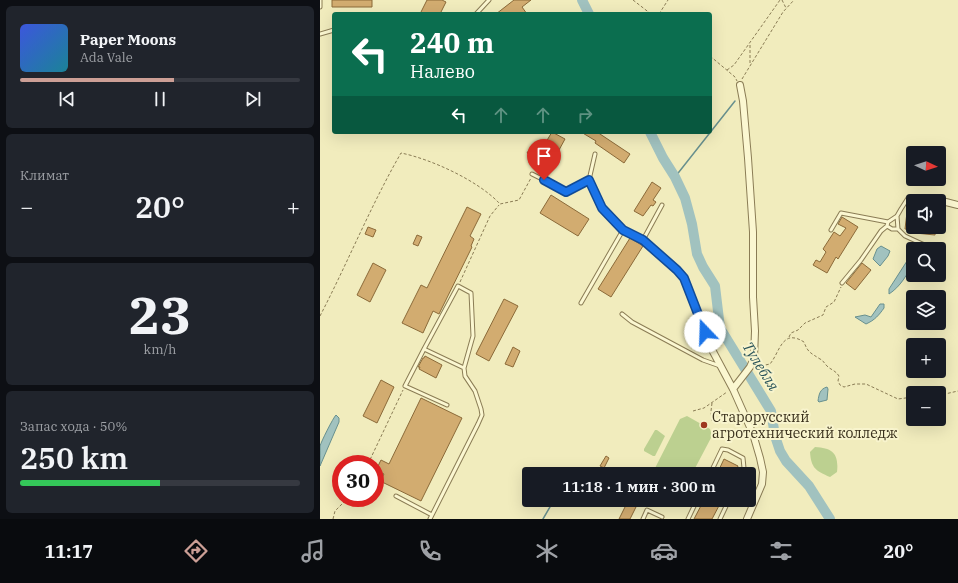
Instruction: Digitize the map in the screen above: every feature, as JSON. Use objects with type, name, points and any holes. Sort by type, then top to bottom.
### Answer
[{"type":"street","points":[[733,389],[750,367],[754,358],[755,331],[752,232],[743,101],[740,85]]},
{"type":"street","points":[[946,201],[958,205]]},
{"type":"street","points":[[643,240],[684,278],[710,346],[733,389],[753,434],[763,472],[762,484],[747,519]]},
{"type":"lane","points":[[320,0],[320,8]]},
{"type":"lane","points":[[478,12],[489,0]]},
{"type":"lane","points":[[320,34],[332,31]]},
{"type":"lane","points":[[595,154],[589,180],[602,208],[623,230],[643,240],[662,205]]},
{"type":"lane","points":[[532,174],[566,192],[589,180]]},
{"type":"lane","points":[[842,283],[861,260],[881,231],[887,226],[888,222],[897,216],[906,201]]},
{"type":"lane","points":[[830,230],[840,213],[888,222]]},
{"type":"lane","points":[[897,216],[898,229],[905,236],[919,242]]},
{"type":"lane","points":[[887,226],[892,229],[898,229]]},
{"type":"lane","points":[[581,303],[623,230]]},
{"type":"lane","points":[[430,519],[482,415],[476,391],[465,376],[464,368],[473,336],[471,293],[458,286],[405,386],[447,405]]},
{"type":"lane","points":[[622,314],[632,322],[703,360],[720,366]]},
{"type":"lane","points":[[424,349],[464,368]]},
{"type":"lane","points":[[713,467],[722,449],[728,450],[743,458],[744,467]]},
{"type":"lane","points":[[396,496],[432,515]]},
{"type":"lane","points":[[688,519],[694,507]]},
{"type":"lane","points":[[720,519],[726,507]]},
{"type":"lane","points":[[643,519],[648,510],[662,518]]},
{"type":"path","points":[[633,0],[648,12]]},
{"type":"path","points":[[660,12],[668,0]]},
{"type":"path","points":[[727,70],[734,65],[780,0]]},
{"type":"path","points":[[782,0],[787,8]]},
{"type":"path","points":[[740,85],[750,64],[793,0]]},
{"type":"path","points":[[750,43],[750,64]]},
{"type":"path","points":[[712,58],[735,77],[740,85]]},
{"type":"path","points":[[320,316],[386,179],[401,153],[413,155],[438,164],[480,187],[500,204]]},
{"type":"path","points":[[458,286],[490,216],[500,204],[519,200],[532,174]]},
{"type":"path","points":[[750,367],[770,364],[779,348],[789,338],[791,333],[798,330],[805,323],[822,315],[826,307],[834,302],[841,289],[842,283]]},
{"type":"path","points":[[789,338],[792,337],[804,342],[806,348],[812,355],[820,359],[828,367],[834,370],[839,376],[838,381],[840,385],[844,387],[855,384],[866,384],[898,399],[906,398]]},
{"type":"path","points":[[372,455],[405,386]]},
{"type":"path","points":[[693,411],[704,408],[724,393],[733,389]]},
{"type":"path","points":[[946,394],[958,391]]},
{"type":"path","points":[[712,403],[712,421]]},
{"type":"path","points":[[333,519],[335,511],[339,507]]},
{"type":"green space","points":[[687,416],[710,429],[712,436],[696,467],[656,467],[680,419]]},
{"type":"green space","points":[[655,430],[665,436],[655,456],[653,456],[644,451],[644,449]]},
{"type":"green space","points":[[815,447],[826,449],[834,453],[836,456],[837,472],[830,477],[818,471],[813,465],[810,452]]},
{"type":"water","points":[[881,246],[890,251],[880,266],[873,259],[877,249]]},
{"type":"water","points":[[906,263],[906,276],[897,288],[889,294],[889,289]]},
{"type":"water","points":[[880,304],[884,304],[884,308],[876,317],[866,324],[855,317],[865,315],[871,317]]},
{"type":"water","points":[[827,387],[827,400],[819,402],[820,392]]},
{"type":"water","points":[[336,415],[339,418],[339,422],[320,466],[320,446]]},
{"type":"building","points":[[332,0],[372,0],[372,7],[332,7]]},
{"type":"building","points":[[427,0],[442,0],[446,2],[441,12],[421,12]]},
{"type":"building","points":[[514,0],[531,0],[522,7],[526,12],[499,12]]},
{"type":"building","points":[[551,134],[556,134],[565,139],[559,150],[546,142]]},
{"type":"building","points":[[584,134],[600,134],[630,154],[624,163],[595,143],[596,141]]},
{"type":"building","points":[[532,146],[550,158],[545,165],[527,153]]},
{"type":"building","points":[[652,182],[661,188],[653,200],[656,202],[653,206],[651,205],[643,216],[634,211]]},
{"type":"building","points":[[551,195],[589,219],[578,236],[540,213]]},
{"type":"building","points":[[467,207],[481,214],[470,236],[474,239],[471,246],[472,247],[439,314],[433,311],[423,333],[402,323],[421,285],[427,288]]},
{"type":"building","points":[[842,217],[858,227],[838,259],[836,257],[827,273],[813,265],[816,260],[820,262],[826,252],[823,249],[834,232],[840,236],[846,228],[838,224]]},
{"type":"building","points":[[368,227],[376,230],[373,237],[365,234]]},
{"type":"building","points":[[417,235],[422,237],[418,246],[413,244]]},
{"type":"building","points":[[630,238],[643,246],[611,297],[598,289]]},
{"type":"building","points":[[373,263],[386,270],[370,302],[357,295]]},
{"type":"building","points":[[862,263],[871,270],[855,290],[846,283]]},
{"type":"building","points":[[504,299],[518,306],[489,361],[476,354]]},
{"type":"building","points":[[513,347],[520,351],[513,367],[505,364]]},
{"type":"building","points":[[425,356],[442,365],[436,378],[418,367]]},
{"type":"building","points":[[381,380],[394,387],[377,423],[363,416]]},
{"type":"building","points":[[421,398],[462,418],[421,501],[384,483],[384,462],[389,464]]},
{"type":"building","points":[[606,456],[609,458],[604,467],[600,466]]},
{"type":"building","points":[[724,459],[738,466],[738,467],[720,467]]},
{"type":"building","points":[[625,507],[636,507],[630,519],[619,519]]},
{"type":"building","points":[[700,507],[718,507],[712,519],[694,519]]},
{"type":"waterway","name":"Тулебля","points":[[582,0],[588,12]]},
{"type":"waterway","points":[[712,130],[735,101]]},
{"type":"waterway","name":"Тулебля","points":[[651,134],[685,198],[692,224],[697,254],[715,286],[720,328],[771,411],[775,436],[780,451],[786,461],[809,486],[830,519]]},
{"type":"waterway","points":[[675,177],[709,134]]},
{"type":"waterway","points":[[543,519],[550,507]]},
{"type":"place","name":"Старорусский агротехнический колледж","points":[[704,425]]},
{"type":"route","points":[[544,180],[566,192],[589,180],[602,208],[623,230],[643,240],[684,278],[705,332]]}]
